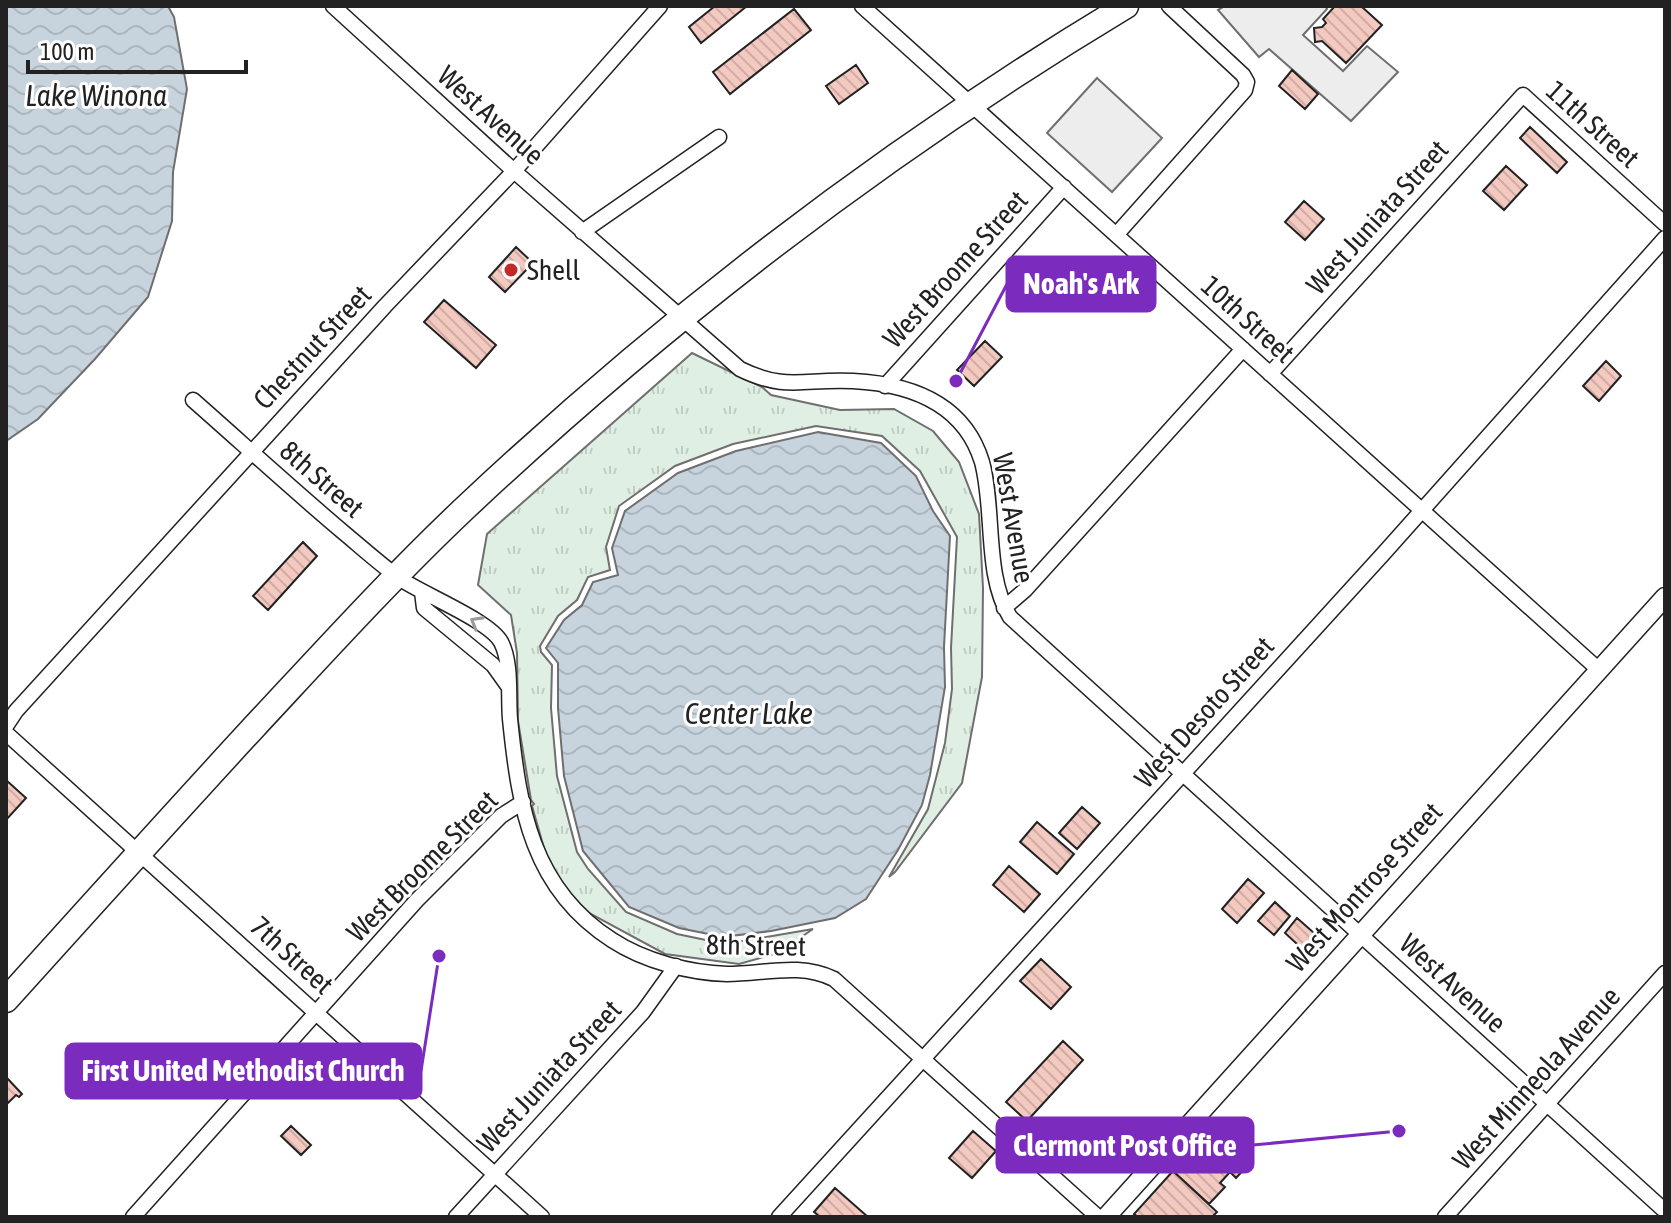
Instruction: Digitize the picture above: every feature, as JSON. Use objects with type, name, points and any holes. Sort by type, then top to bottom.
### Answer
[{"type":"highway","points":[[6,1000],[139,852],[397,576],[606,381],[822,209],[971,104],[1126,6]]},
{"type":"street","name":"Chestnut Street","points":[[6,726],[16,711],[251,452],[514,171],[660,6]]},
{"type":"street","name":"10th Street","points":[[862,6],[1599,670]]},
{"type":"street","points":[[1116,235],[1245,90],[1247,82],[1169,6]]},
{"type":"street","name":"West Avenue","points":[[337,8],[727,361],[759,379],[774,383],[853,381],[926,395],[955,415],[975,444],[988,491],[995,565],[1004,608],[1025,633],[1665,1211]]},
{"type":"street","name":"11th Street","points":[[1523,95],[1665,224]]},
{"type":"street","name":"West Juniata Street","points":[[1270,374],[1523,95]]},
{"type":"street","points":[[582,232],[719,137]]},
{"type":"street","name":"West Broome Street","points":[[885,386],[1064,187]]},
{"type":"street","name":"West Desoto Street","points":[[779,1217],[1665,238]]},
{"type":"street","points":[[1004,608],[1025,590],[1243,349]]},
{"type":"street","name":"8th Street","points":[[193,400],[397,576],[485,626],[499,638],[504,650],[510,720],[533,845],[557,890],[577,912],[614,942],[676,966],[728,974],[780,969],[818,971],[834,979],[1098,1217]]},
{"type":"street","name":"8th Street","points":[[422,592],[424,608],[493,665],[508,686]]},
{"type":"street","name":"West Montrose Street","points":[[1106,1217],[1665,597]]},
{"type":"street","name":"7th Street","points":[[6,733],[542,1217]]},
{"type":"street","name":"West Broome Street","points":[[133,1217],[417,900],[494,823],[523,802]]},
{"type":"street","name":"West Juniata Street","points":[[456,1217],[643,1012],[676,966]]},
{"type":"street","name":"West Minneola Avenue","points":[[1445,1217],[1665,973]]},
{"type":"green space","points":[[692,353],[762,387],[771,395],[840,410],[894,409],[933,431],[959,462],[979,514],[983,588],[982,677],[962,783],[889,877],[928,809],[945,743],[952,689],[957,537],[920,471],[882,436],[816,426],[733,444],[675,466],[619,506],[606,547],[610,570],[588,577],[577,600],[558,616],[540,646],[552,665],[551,708],[557,776],[577,852],[626,912],[677,934],[725,944],[813,929],[778,953],[739,964],[665,954],[589,913],[563,886],[548,862],[532,806],[518,721],[517,653],[511,615],[478,585],[487,534]]},
{"type":"shaded area","points":[[1225,6],[1325,6],[1327,9],[1303,35],[1343,71],[1367,46],[1398,72],[1351,121],[1269,49],[1259,57],[1218,10]]},
{"type":"shaded area","points":[[1097,78],[1162,138],[1112,192],[1047,133]]},
{"type":"water","name":"Lake Winona","points":[[6,6],[168,6],[174,17],[187,89],[173,172],[172,221],[148,297],[38,419],[6,441]]},
{"type":"water","name":"Center Lake","points":[[818,432],[881,443],[916,476],[933,511],[950,536],[945,687],[922,805],[898,850],[866,899],[835,918],[723,937],[679,928],[629,907],[583,851],[564,776],[558,663],[546,648],[564,620],[582,605],[593,582],[618,575],[612,548],[625,511],[678,473],[736,451]]},
{"type":"building","points":[[715,6],[747,6],[701,43],[689,27]]},
{"type":"building","points":[[1335,6],[1361,6],[1382,25],[1346,63],[1322,41],[1315,42],[1314,28],[1326,23],[1323,19]]},
{"type":"building","points":[[794,9],[811,30],[730,94],[713,72]]},
{"type":"building","points":[[856,65],[868,83],[839,104],[826,86]]},
{"type":"building","points":[[1292,70],[1318,94],[1305,109],[1279,86]]},
{"type":"building","points":[[1530,127],[1567,162],[1557,173],[1520,138]]},
{"type":"building","points":[[1506,166],[1527,185],[1504,210],[1483,191]]},
{"type":"building","points":[[1304,201],[1324,219],[1305,240],[1285,222]]},
{"type":"building","name":"Shell","points":[[516,247],[533,263],[505,292],[489,277]]},
{"type":"building","points":[[444,300],[496,345],[476,368],[424,322]]},
{"type":"building","points":[[985,341],[1002,357],[974,386],[957,370]]},
{"type":"building","points":[[1606,361],[1621,376],[1599,401],[1583,386]]},
{"type":"building","points":[[303,542],[317,556],[268,610],[253,596]]},
{"type":"building","points":[[6,780],[26,798],[6,820]]},
{"type":"building","points":[[1082,807],[1100,823],[1077,849],[1059,833]]},
{"type":"building","points":[[1037,822],[1074,854],[1057,874],[1020,842]]},
{"type":"building","points":[[1009,866],[1040,894],[1024,912],[993,885]]},
{"type":"building","points":[[1248,879],[1264,893],[1237,923],[1222,909]]},
{"type":"building","points":[[1275,902],[1290,916],[1274,935],[1258,921]]},
{"type":"building","points":[[1297,918],[1322,940],[1309,955],[1285,933]]},
{"type":"building","points":[[1041,959],[1071,987],[1051,1009],[1020,981]]},
{"type":"building","points":[[1063,1041],[1083,1060],[1027,1121],[1006,1102]]},
{"type":"building","points":[[6,1077],[22,1094],[19,1097],[16,1095],[7,1104]]},
{"type":"building","points":[[1215,1125],[1247,1154],[1241,1161],[1247,1166],[1236,1178],[1230,1172],[1220,1183],[1225,1187],[1209,1204],[1173,1171]]},
{"type":"building","points":[[291,1126],[311,1145],[301,1155],[281,1136]]},
{"type":"building","points":[[973,1131],[996,1151],[972,1178],[949,1158]]},
{"type":"building","points":[[1173,1171],[1217,1212],[1212,1217],[1138,1217],[1134,1214]]},
{"type":"building","points":[[835,1188],[868,1217],[820,1217],[814,1212]]},
{"type":"place","name":"Shell","points":[[511,270]]},
{"type":"place","name":"Noah's Ark","points":[[956,381]]},
{"type":"place","name":"First United Methodist Church","points":[[439,956]]},
{"type":"place","name":"Clermont Post Office","points":[[1399,1131]]}]
